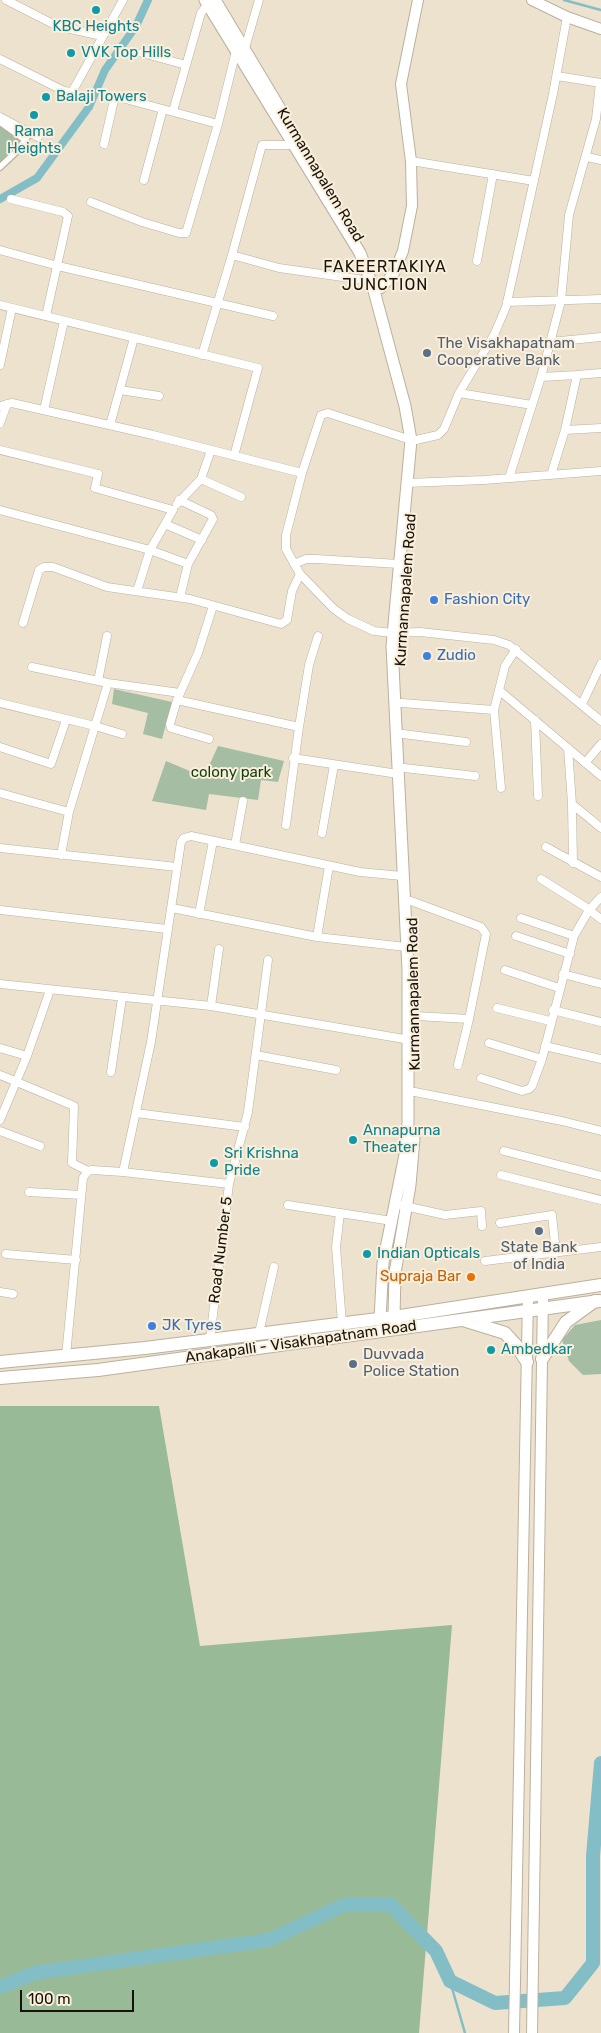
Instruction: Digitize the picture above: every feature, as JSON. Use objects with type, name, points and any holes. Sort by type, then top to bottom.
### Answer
[{"type":"main road","name":"Kurmannapalem Road","points":[[209,1],[362,247],[381,288],[416,426],[413,440],[411,484],[397,633],[402,703],[401,771],[411,901],[416,1016],[415,1092],[413,1159],[401,1205],[394,1317]]},
{"type":"main road","points":[[240,50],[294,145],[360,253],[371,281],[413,440]]},
{"type":"main road","points":[[380,1318],[383,1263],[392,1221],[401,1205],[408,1123],[410,1040],[402,876],[397,633],[399,564],[411,484]]},
{"type":"main road","name":"Anakapalli - Visakhapatnam Road","points":[[0,1362],[145,1348],[394,1317],[601,1285]]},
{"type":"main road","points":[[542,1358],[566,1322],[598,1301]]},
{"type":"main road","name":"Anakapalli - Visakhapatnam Road","points":[[0,1378],[147,1364],[598,1301]]},
{"type":"main road","points":[[464,1320],[505,1333],[516,1345],[527,1362]]},
{"type":"main road","points":[[145,1348],[147,1364]]},
{"type":"street","points":[[6,0],[57,26],[102,36]]},
{"type":"street","points":[[0,59],[64,91],[72,92],[123,0]]},
{"type":"street","points":[[91,202],[142,222],[179,233],[186,233],[240,50],[259,0]]},
{"type":"street","points":[[381,288],[394,273],[406,238],[412,196],[411,161],[401,84],[418,0]]},
{"type":"street","points":[[532,0],[548,4],[567,17],[601,29]]},
{"type":"street","points":[[173,111],[201,13],[209,1]]},
{"type":"street","points":[[567,17],[557,76],[507,302],[494,335],[459,393],[441,433],[413,440],[324,413],[321,415],[302,473],[286,535],[286,549],[300,574],[334,609],[348,618],[374,631],[420,632],[494,640],[516,649],[601,721]]},
{"type":"street","points":[[142,53],[186,65]]},
{"type":"street","points":[[509,478],[541,377],[561,301],[569,215],[598,120],[601,83],[557,76]]},
{"type":"street","points":[[104,144],[116,98],[218,124]]},
{"type":"street","points":[[144,180],[163,109]]},
{"type":"street","points":[[0,117],[38,137]]},
{"type":"street","points":[[0,122],[24,140]]},
{"type":"street","points":[[0,167],[18,150],[30,133]]},
{"type":"street","points":[[202,355],[262,145],[294,145]]},
{"type":"street","points":[[587,157],[601,160]]},
{"type":"street","points":[[411,161],[534,181]]},
{"type":"street","points":[[477,261],[493,174]]},
{"type":"street","points":[[11,199],[63,212],[68,216],[46,316]]},
{"type":"street","points":[[0,250],[58,266],[273,316]]},
{"type":"street","points":[[232,254],[279,268],[371,281]]},
{"type":"street","points":[[507,302],[601,299]]},
{"type":"street","points":[[0,305],[258,368],[234,456]]},
{"type":"street","points":[[0,365],[12,308]]},
{"type":"street","points":[[44,410],[64,321]]},
{"type":"street","points":[[550,342],[601,337]]},
{"type":"street","points":[[110,425],[134,338]]},
{"type":"street","points":[[541,377],[601,373]]},
{"type":"street","points":[[550,475],[565,430],[577,375]]},
{"type":"street","points":[[120,390],[159,396]]},
{"type":"street","points":[[459,393],[532,405]]},
{"type":"street","points":[[0,423],[4,405],[12,403],[110,425],[302,473]]},
{"type":"street","points":[[565,430],[601,428]]},
{"type":"street","points":[[0,450],[98,474],[95,488],[173,510]]},
{"type":"street","points":[[137,591],[150,550],[179,500],[201,479],[211,450]]},
{"type":"street","points":[[411,484],[601,471]]},
{"type":"street","points":[[201,479],[241,497]]},
{"type":"street","points":[[179,500],[213,517],[188,564],[180,598]]},
{"type":"street","points":[[0,510],[150,550],[188,564]]},
{"type":"street","points":[[165,524],[202,540]]},
{"type":"street","points":[[294,564],[306,559],[399,564]]},
{"type":"street","points":[[24,623],[39,570],[44,567],[53,567],[98,584],[180,598],[283,624],[287,620],[292,590],[300,574]]},
{"type":"street","points":[[209,739],[171,728],[170,724],[179,696],[198,652],[213,606]]},
{"type":"street","points":[[98,680],[107,636]]},
{"type":"street","points":[[286,825],[294,758],[309,665],[318,636]]},
{"type":"street","points":[[501,788],[494,710],[505,666],[516,649]]},
{"type":"street","points":[[582,704],[601,664]]},
{"type":"street","points":[[32,667],[179,696],[299,727]]},
{"type":"street","points":[[61,855],[69,812],[108,683]]},
{"type":"street","points":[[500,691],[601,776]]},
{"type":"street","points":[[0,703],[122,734]]},
{"type":"street","points":[[402,703],[494,710]]},
{"type":"street","points":[[0,747],[51,764],[66,720]]},
{"type":"street","points":[[535,720],[538,796]]},
{"type":"street","points":[[402,734],[466,742]]},
{"type":"street","points":[[584,763],[601,744]]},
{"type":"street","points":[[568,748],[572,804],[573,863]]},
{"type":"street","points":[[294,758],[334,765],[474,776]]},
{"type":"street","points":[[322,833],[334,765]]},
{"type":"street","points":[[0,793],[69,812]]},
{"type":"street","points":[[235,845],[243,801]]},
{"type":"street","points":[[572,804],[601,828]]},
{"type":"street","points":[[123,1172],[148,1059],[177,867],[184,838],[191,836],[328,866],[402,876]]},
{"type":"street","points":[[199,914],[213,841]]},
{"type":"street","points":[[546,847],[601,877]]},
{"type":"street","points":[[0,848],[177,867]]},
{"type":"street","points":[[317,937],[328,866]]},
{"type":"street","points":[[541,879],[601,919]]},
{"type":"street","points":[[481,1078],[526,1090],[532,1086],[542,1060],[550,1021],[574,936],[589,910],[601,897]]},
{"type":"street","points":[[411,901],[481,927],[484,931],[486,938],[458,1065]]},
{"type":"street","points":[[172,908],[317,937],[406,947]]},
{"type":"street","points":[[0,910],[167,929]]},
{"type":"street","points":[[520,918],[574,936]]},
{"type":"street","points":[[516,936],[570,954]]},
{"type":"street","points":[[210,1006],[219,949]]},
{"type":"street","name":"Road Number 5","points":[[210,1340],[229,1184],[245,1128],[268,960]]},
{"type":"street","points":[[505,970],[559,988]]},
{"type":"street","points":[[564,974],[601,984]]},
{"type":"street","points":[[0,984],[210,1006],[371,1035],[410,1040]]},
{"type":"street","points":[[0,1120],[27,1056],[50,990]]},
{"type":"street","points":[[111,1072],[122,998]]},
{"type":"street","points":[[496,1008],[550,1021]]},
{"type":"street","points":[[553,1010],[601,1022]]},
{"type":"street","points":[[416,1016],[469,1019]]},
{"type":"street","points":[[489,1043],[542,1060]]},
{"type":"street","points":[[545,1046],[601,1059]]},
{"type":"street","points":[[0,1048],[27,1056]]},
{"type":"street","points":[[256,1055],[336,1070]]},
{"type":"street","points":[[0,1075],[74,1106],[72,1163],[88,1170],[229,1184]]},
{"type":"street","points":[[415,1092],[562,1120],[601,1131]]},
{"type":"street","points":[[136,1113],[245,1128]]},
{"type":"street","points":[[0,1131],[40,1146]]},
{"type":"street","points":[[504,1151],[601,1176]]},
{"type":"street","points":[[66,1356],[83,1178],[88,1170]]},
{"type":"street","points":[[501,1175],[601,1200]]},
{"type":"street","points":[[29,1192],[81,1195]]},
{"type":"street","points":[[288,1205],[392,1221]]},
{"type":"street","points":[[401,1205],[450,1216],[481,1212],[482,1226]]},
{"type":"street","points":[[340,1213],[336,1247],[342,1323]]},
{"type":"street","points":[[500,1223],[552,1215],[556,1253]]},
{"type":"street","points":[[485,1261],[601,1247]]},
{"type":"street","points":[[6,1254],[76,1260]]},
{"type":"street","points":[[259,1333],[274,1267]]},
{"type":"street","points":[[0,1292],[12,1294]]},
{"type":"street","points":[[532,2033],[539,1665],[543,1295]]},
{"type":"street","points":[[514,2033],[528,1297]]},
{"type":"green space","points":[[0,125],[23,140],[0,166]]},
{"type":"green space","points":[[114,689],[172,702],[162,739],[143,734],[148,713],[112,704]]},
{"type":"green space","name":"colony park","points":[[218,746],[284,761],[278,782],[261,780],[258,800],[209,794],[206,810],[152,801],[166,761],[204,777]]},
{"type":"green space","points":[[601,1320],[601,1374],[583,1375],[569,1361],[562,1340],[575,1325]]},
{"type":"green space","points":[[0,1406],[159,1406],[200,1646],[452,1625],[419,2033],[0,2033]]},
{"type":"waterway","points":[[0,199],[37,178],[89,107],[105,70],[136,26],[148,0]]},
{"type":"waterway","points":[[564,0],[601,10]]},
{"type":"waterway","points":[[0,1987],[34,1973],[269,1940],[344,1905],[390,1904],[436,1951],[450,1981],[495,2003],[565,1998],[593,1963],[593,1856],[601,1763]]},
{"type":"waterway","points":[[450,1981],[465,2033]]},
{"type":"place","name":"KBC Heights","points":[[96,10]]},
{"type":"place","name":"VVK Top Hills","points":[[71,53]]},
{"type":"place","name":"Balaji Towers","points":[[46,97]]},
{"type":"place","name":"Rama Heights","points":[[34,115]]},
{"type":"place","name":"The Visakhapatnam Cooperative Bank","points":[[427,353]]},
{"type":"place","name":"Fashion City","points":[[434,600]]},
{"type":"place","name":"Zudio","points":[[427,656]]},
{"type":"place","name":"Annapurna Theater","points":[[353,1140]]},
{"type":"place","name":"Sri Krishna Pride","points":[[214,1163]]},
{"type":"place","name":"State Bank of India","points":[[539,1231]]},
{"type":"place","name":"Indian Opticals","points":[[367,1254]]},
{"type":"place","name":"Supraja Bar","points":[[471,1277]]},
{"type":"place","name":"JK Tyres","points":[[152,1326]]},
{"type":"place","name":"Ambedkar","points":[[491,1350]]},
{"type":"place","name":"Duvvada Police Station","points":[[353,1364]]},
{"type":"district","name":"FAKEERTAKIYA JUNCTION","points":[[385,276]]}]
